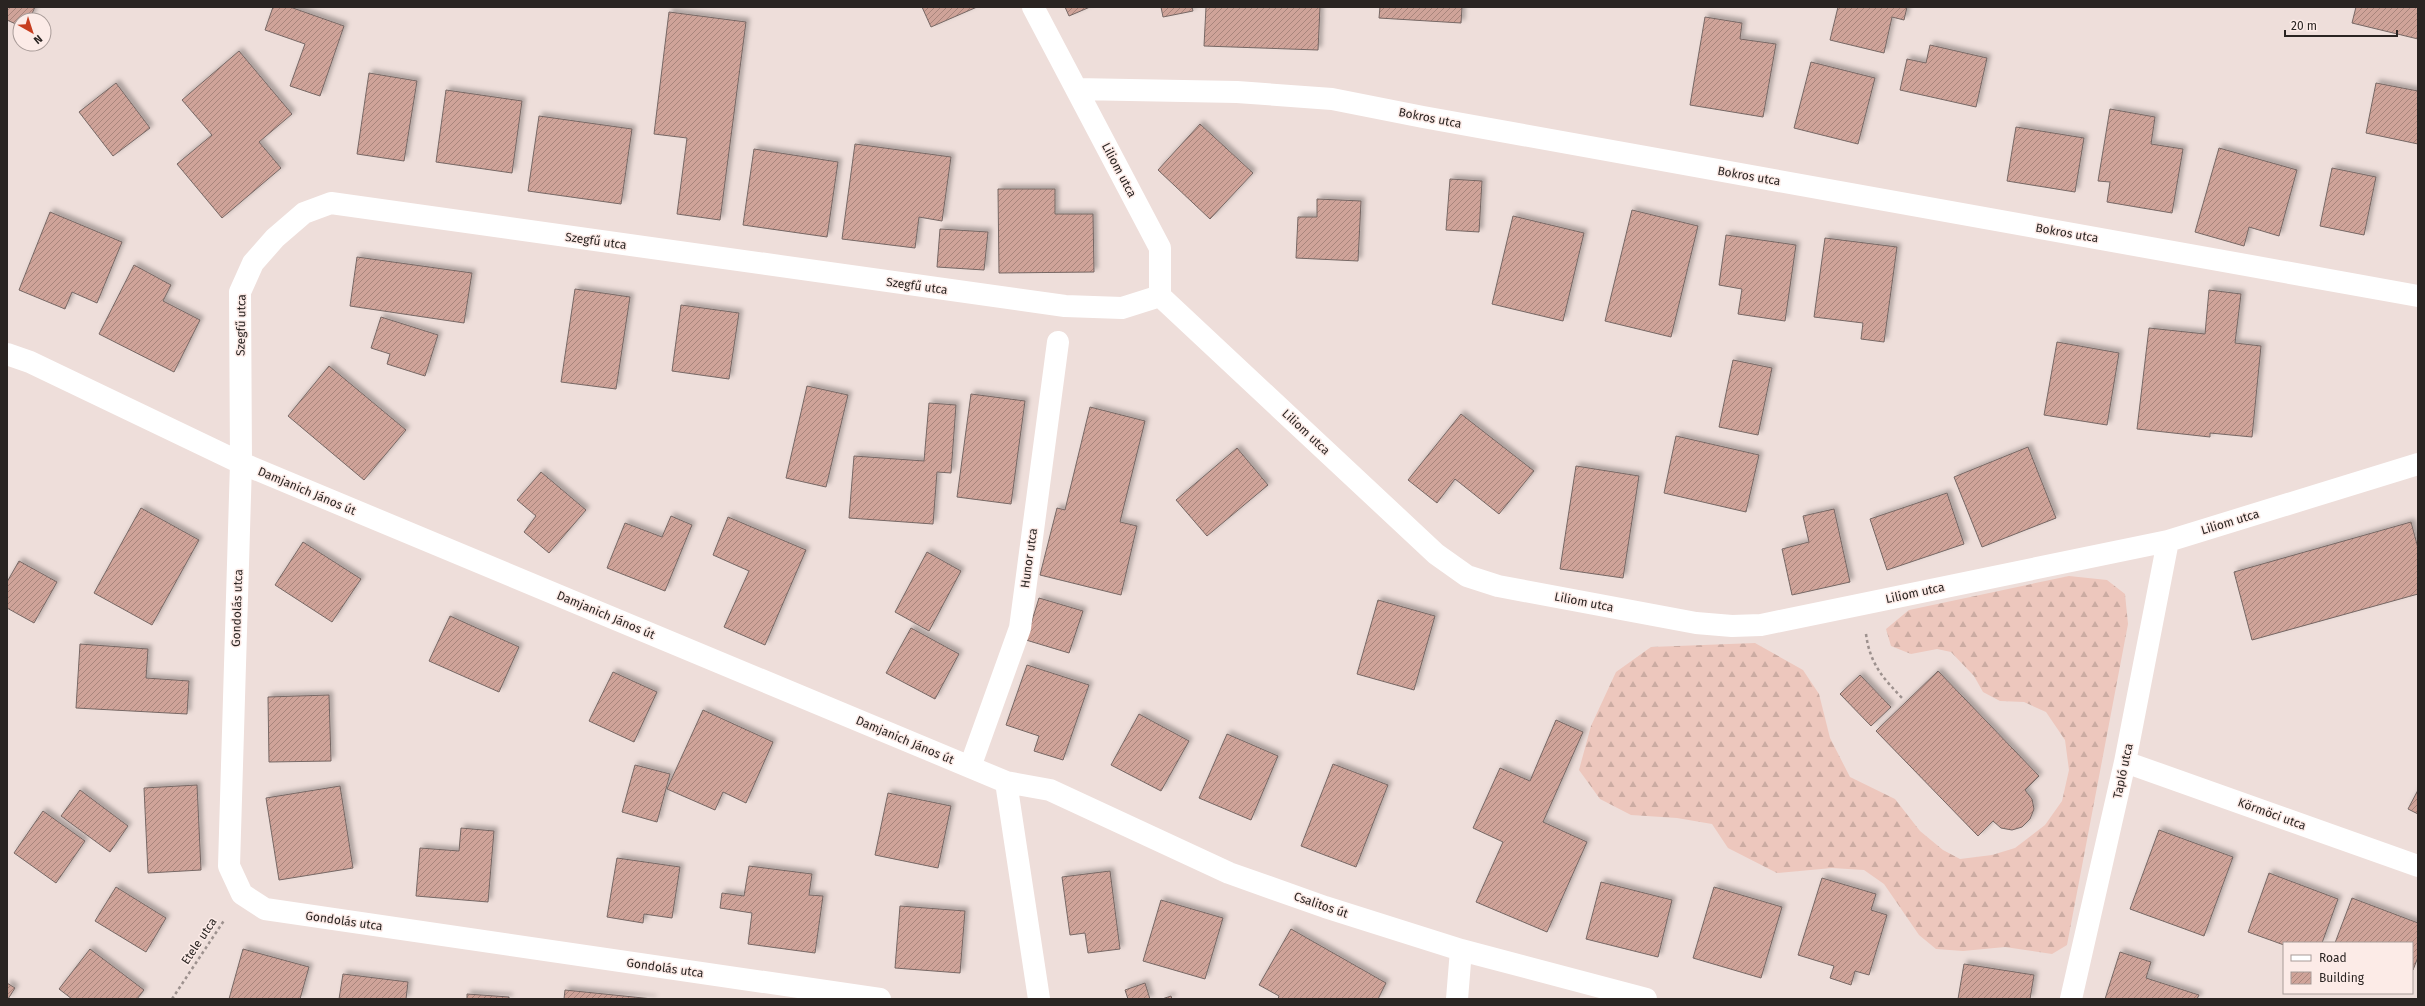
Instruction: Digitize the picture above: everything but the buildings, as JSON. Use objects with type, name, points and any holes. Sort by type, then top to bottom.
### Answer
[{"type":"street","name":"Liliom utca","points":[[1033,7],[1160,248],[1160,296],[1436,554],[1467,576],[1498,586],[1696,623],[1732,626],[1761,625],[2168,541],[2418,464]]},
{"type":"street","name":"Bokros utca","points":[[1076,89],[1236,92],[1332,99],[1430,118],[2418,296]]},
{"type":"street","name":"Szegfű utca","points":[[241,463],[240,292],[253,263],[275,238],[304,213],[331,203],[1065,306],[1122,308],[1160,296]]},
{"type":"street","name":"Hunor utca","points":[[970,767],[1020,628],[1058,342]]},
{"type":"street","name":"Damjanich János út","points":[[7,354],[30,362],[241,463],[1006,782]]},
{"type":"street","name":"Gondolás utca","points":[[241,463],[229,866],[242,894],[265,909],[880,999]]},
{"type":"street","name":"Tapló utca","points":[[2071,999],[2125,762],[2168,541]]},
{"type":"street","name":"Körmöci utca","points":[[2125,762],[2418,866]]},
{"type":"street","name":"Csalitos út","points":[[1006,782],[1050,790],[1229,873],[1325,907],[1461,950],[1646,999]]},
{"type":"street","points":[[1006,782],[1039,999]]},
{"type":"street","points":[[1457,999],[1461,950]]},
{"type":"path","points":[[1866,639],[1874,664],[1883,678],[1904,700]]},
{"type":"path","name":"Etele utca","points":[[172,999],[242,894]]},
{"type":"green space","points":[[2069,576],[2107,580],[2125,594],[2128,624],[2067,945],[2052,954],[2005,947],[1963,951],[1936,949],[1919,935],[1884,884],[1864,870],[1832,868],[1777,873],[1728,848],[1712,824],[1677,818],[1631,815],[1600,799],[1579,770],[1591,726],[1616,672],[1651,647],[1755,643],[1803,670],[1819,694],[1830,738],[1850,777],[1895,799],[1920,831],[1943,850],[1960,859],[1992,855],[2015,848],[2045,825],[2062,801],[2069,770],[2065,740],[2046,712],[2024,702],[2000,701],[1983,692],[1974,676],[1951,652],[1937,649],[1911,654],[1891,646],[1886,629],[1909,610]]}]
